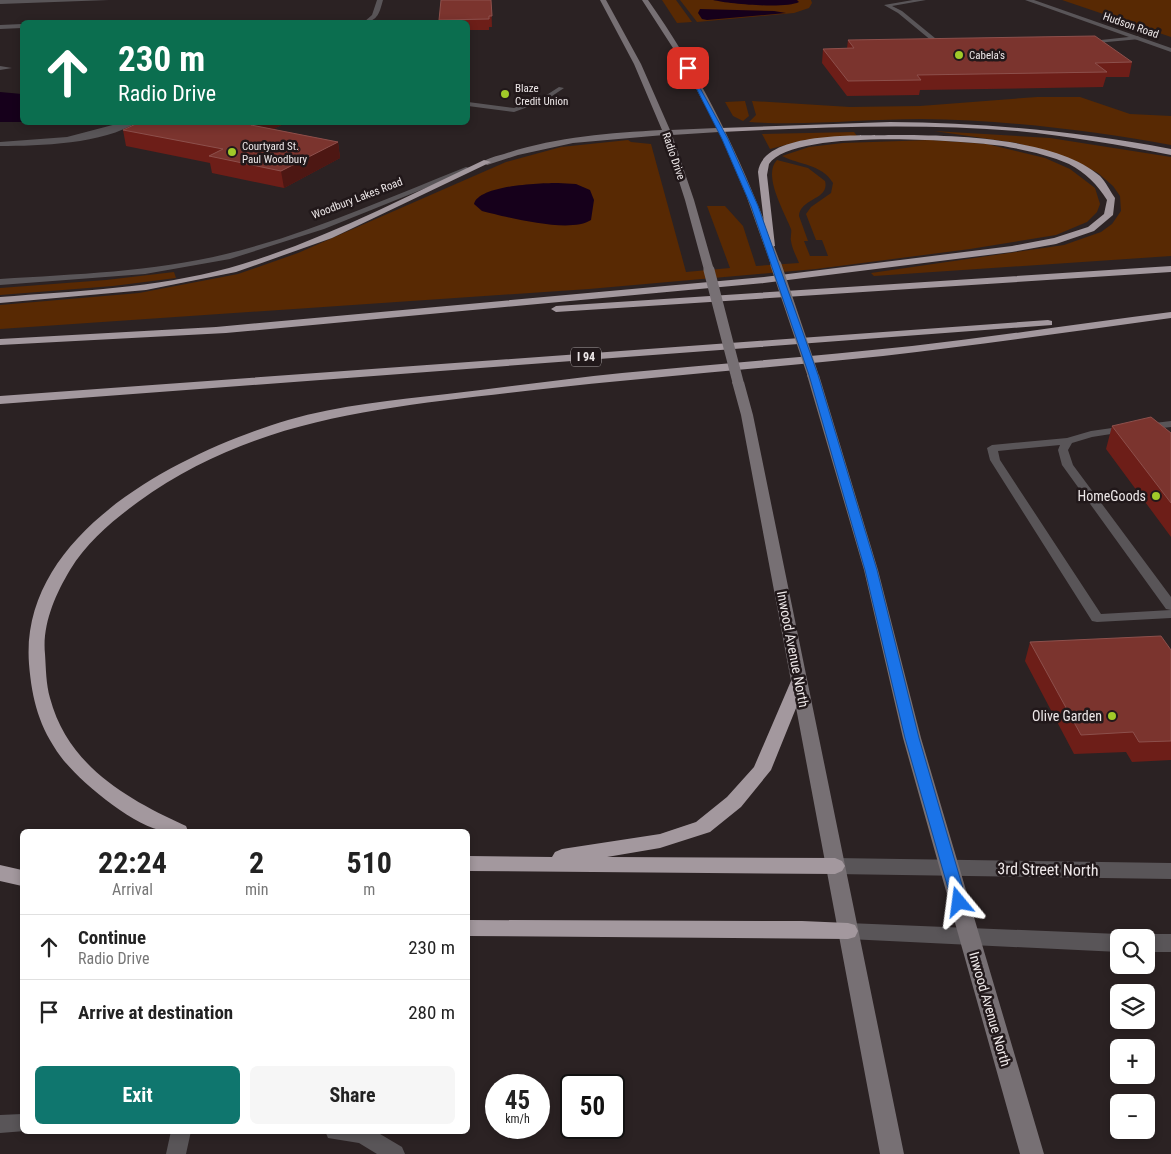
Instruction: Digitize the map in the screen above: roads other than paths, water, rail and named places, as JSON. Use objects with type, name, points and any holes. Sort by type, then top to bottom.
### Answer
[{"type":"highway","points":[[721,130],[915,125],[982,126],[1076,135],[1171,152]]},
{"type":"highway","points":[[218,330],[780,278],[1012,249],[1056,241],[1088,231],[1108,215],[1112,200],[1100,182],[1079,168],[1051,156],[1004,143],[931,136],[816,141],[784,148],[770,156],[764,163],[763,175],[770,246]]},
{"type":"highway","points":[[0,300],[146,287],[192,280],[240,268],[302,245],[487,162]]},
{"type":"highway","points":[[0,342],[218,330],[1171,269]]},
{"type":"highway","points":[[174,829],[147,817],[109,796],[69,758],[45,718],[35,674],[36,636],[44,604],[61,568],[90,534],[116,510],[155,482],[207,454],[299,421],[417,402],[649,374],[921,349],[1171,314]]},
{"type":"highway","name":"I 94","points":[[0,400],[1171,314]]},
{"type":"highway","points":[[520,864],[660,841],[703,826],[734,802],[762,770],[799,681]]},
{"type":"highway","points":[[470,864],[835,866]]},
{"type":"highway","points":[[0,873],[20,878]]},
{"type":"highway","points":[[470,928],[802,929],[848,931]]},
{"type":"main road","name":"Radio Drive","points":[[603,0],[633,53],[666,132],[709,270],[722,322]]},
{"type":"main road","points":[[645,0],[684,60],[721,130],[770,246]]},
{"type":"main road","name":"Woodbury Lakes Road","points":[[487,162],[520,151],[560,142],[666,132],[721,130]]},
{"type":"main road","name":"Inwood Avenue North","points":[[770,246],[814,375],[871,570],[912,738],[1032,1154]]},
{"type":"main road","name":"Inwood Avenue North","points":[[722,322],[747,415],[892,1154]]},
{"type":"street","points":[[370,20],[375,16],[380,0]]},
{"type":"street","name":"Hudson Road","points":[[1028,0],[1171,50]]},
{"type":"street","points":[[0,27],[20,26]]},
{"type":"street","points":[[0,144],[57,143],[103,134],[126,125]]},
{"type":"street","name":"Woodbury Lakes Road","points":[[0,282],[142,271],[229,256],[286,238],[487,162]]},
{"type":"street","name":"3rd Street North","points":[[835,866],[1171,871]]},
{"type":"street","points":[[848,931],[969,938],[1110,943]]},
{"type":"street","points":[[1155,943],[1171,943]]},
{"type":"lane","points":[[0,2],[107,0]]},
{"type":"lane","points":[[887,6],[903,0]]},
{"type":"lane","points":[[887,6],[924,0]]},
{"type":"lane","points":[[6,7],[13,1]]},
{"type":"lane","points":[[887,6],[900,12],[940,44],[959,44]]},
{"type":"lane","points":[[1080,42],[1138,38]]},
{"type":"lane","points":[[0,68],[9,68]]},
{"type":"lane","points":[[547,97],[560,88]]},
{"type":"lane","points":[[470,104],[514,110],[534,102]]},
{"type":"lane","points":[[1171,424],[1091,434],[1068,441],[992,448],[995,460],[1097,618],[1171,614]]},
{"type":"lane","points":[[1068,441],[1063,450],[1068,465],[1165,591],[1171,606]]},
{"type":"lane","points":[[0,1124],[20,1123]]},
{"type":"lane","points":[[176,1154],[180,1134]]},
{"type":"lane","points":[[362,1134],[395,1154]]},
{"type":"place","name":"Cabela's","points":[[959,55]]},
{"type":"place","name":"Blaze Credit Union","points":[[505,94]]},
{"type":"place","name":"Courtyard St. Paul Woodbury","points":[[232,152]]},
{"type":"place","name":"HomeGoods","points":[[1156,496]]},
{"type":"place","name":"Olive Garden","points":[[1112,716]]}]
